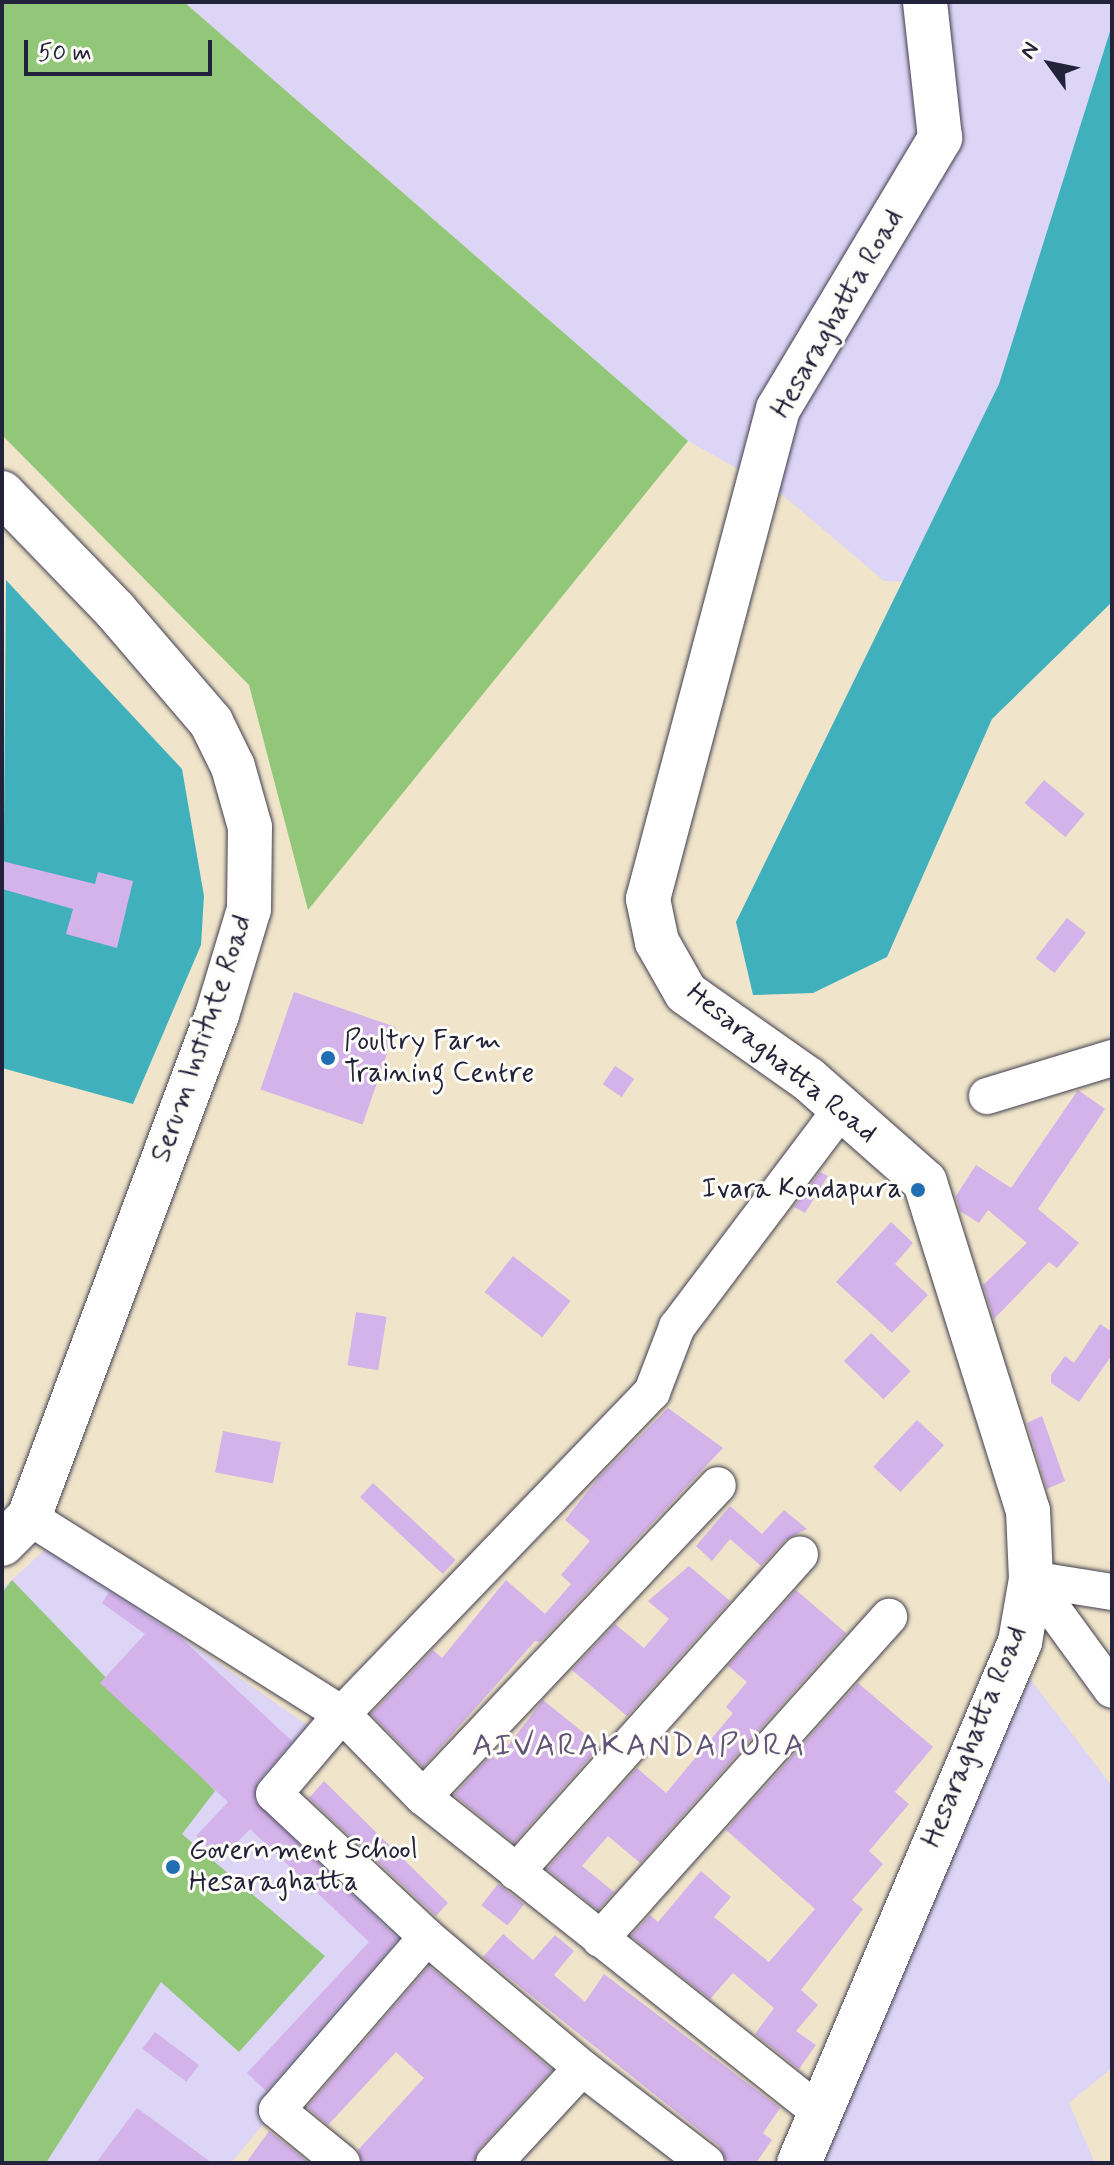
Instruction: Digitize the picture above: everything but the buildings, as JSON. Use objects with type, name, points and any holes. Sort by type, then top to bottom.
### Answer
[{"type":"main road","name":"Hesaraghatta Road","points":[[799,2163],[818,2111],[1020,1642],[1031,1579],[1028,1511],[925,1182],[841,1109],[686,993],[657,942],[648,899],[778,409],[940,138],[925,2]]},
{"type":"main road","name":"Serum Institute Road","points":[[2,493],[115,610],[211,722],[233,767],[250,827],[249,909],[217,1015],[16,1530]]},
{"type":"street","points":[[987,1096],[1112,1058]]},
{"type":"street","points":[[706,2163],[582,2068],[427,1937],[274,1794],[342,1714],[652,1392],[677,1327],[841,1109]]},
{"type":"street","points":[[423,1797],[718,1485]]},
{"type":"street","points":[[16,1530],[342,1714],[423,1797],[818,2111]]},
{"type":"street","points":[[516,1872],[800,1554]]},
{"type":"street","points":[[1031,1579],[1112,1592]]},
{"type":"street","points":[[1031,1579],[1112,1690]]},
{"type":"street","points":[[600,1939],[889,1617]]},
{"type":"street","points":[[342,2163],[277,2110],[427,1937]]},
{"type":"street","points":[[494,2163],[582,2068]]},
{"type":"shaded area","points":[[184,2],[1112,2],[1112,590],[884,581],[779,492],[688,441]]},
{"type":"shaded area","name":"Government School Hesaraghatta","points":[[50,1545],[310,1727],[267,1797],[419,1937],[231,2163],[2,2163],[2,1589]]},
{"type":"shaded area","points":[[1025,1672],[1112,1786],[1112,2068],[1069,2103],[1095,2163],[816,2163]]},
{"type":"green space","points":[[2,2],[184,2],[688,441],[308,910],[249,685],[2,435]]},
{"type":"green space","points":[[12,1580],[215,1791],[182,1834],[325,1956],[239,2052],[161,1982],[46,2163],[2,2161],[2,1593]]},
{"type":"water","points":[[1112,25],[1112,602],[992,719],[887,957],[813,993],[753,995],[736,922],[999,384]]},
{"type":"water","points":[[6,580],[182,769],[204,896],[201,945],[133,1104],[2,1068]]},
{"type":"place","name":"Poultry Farm Training Centre","points":[[328,1058]]},
{"type":"place","name":"Ivara Kondapura","points":[[918,1190]]},
{"type":"place","name":"Government School Hesaraghatta","points":[[173,1867]]},
{"type":"district","name":"AIVARAKANDAPURA","points":[[639,1746]]}]
